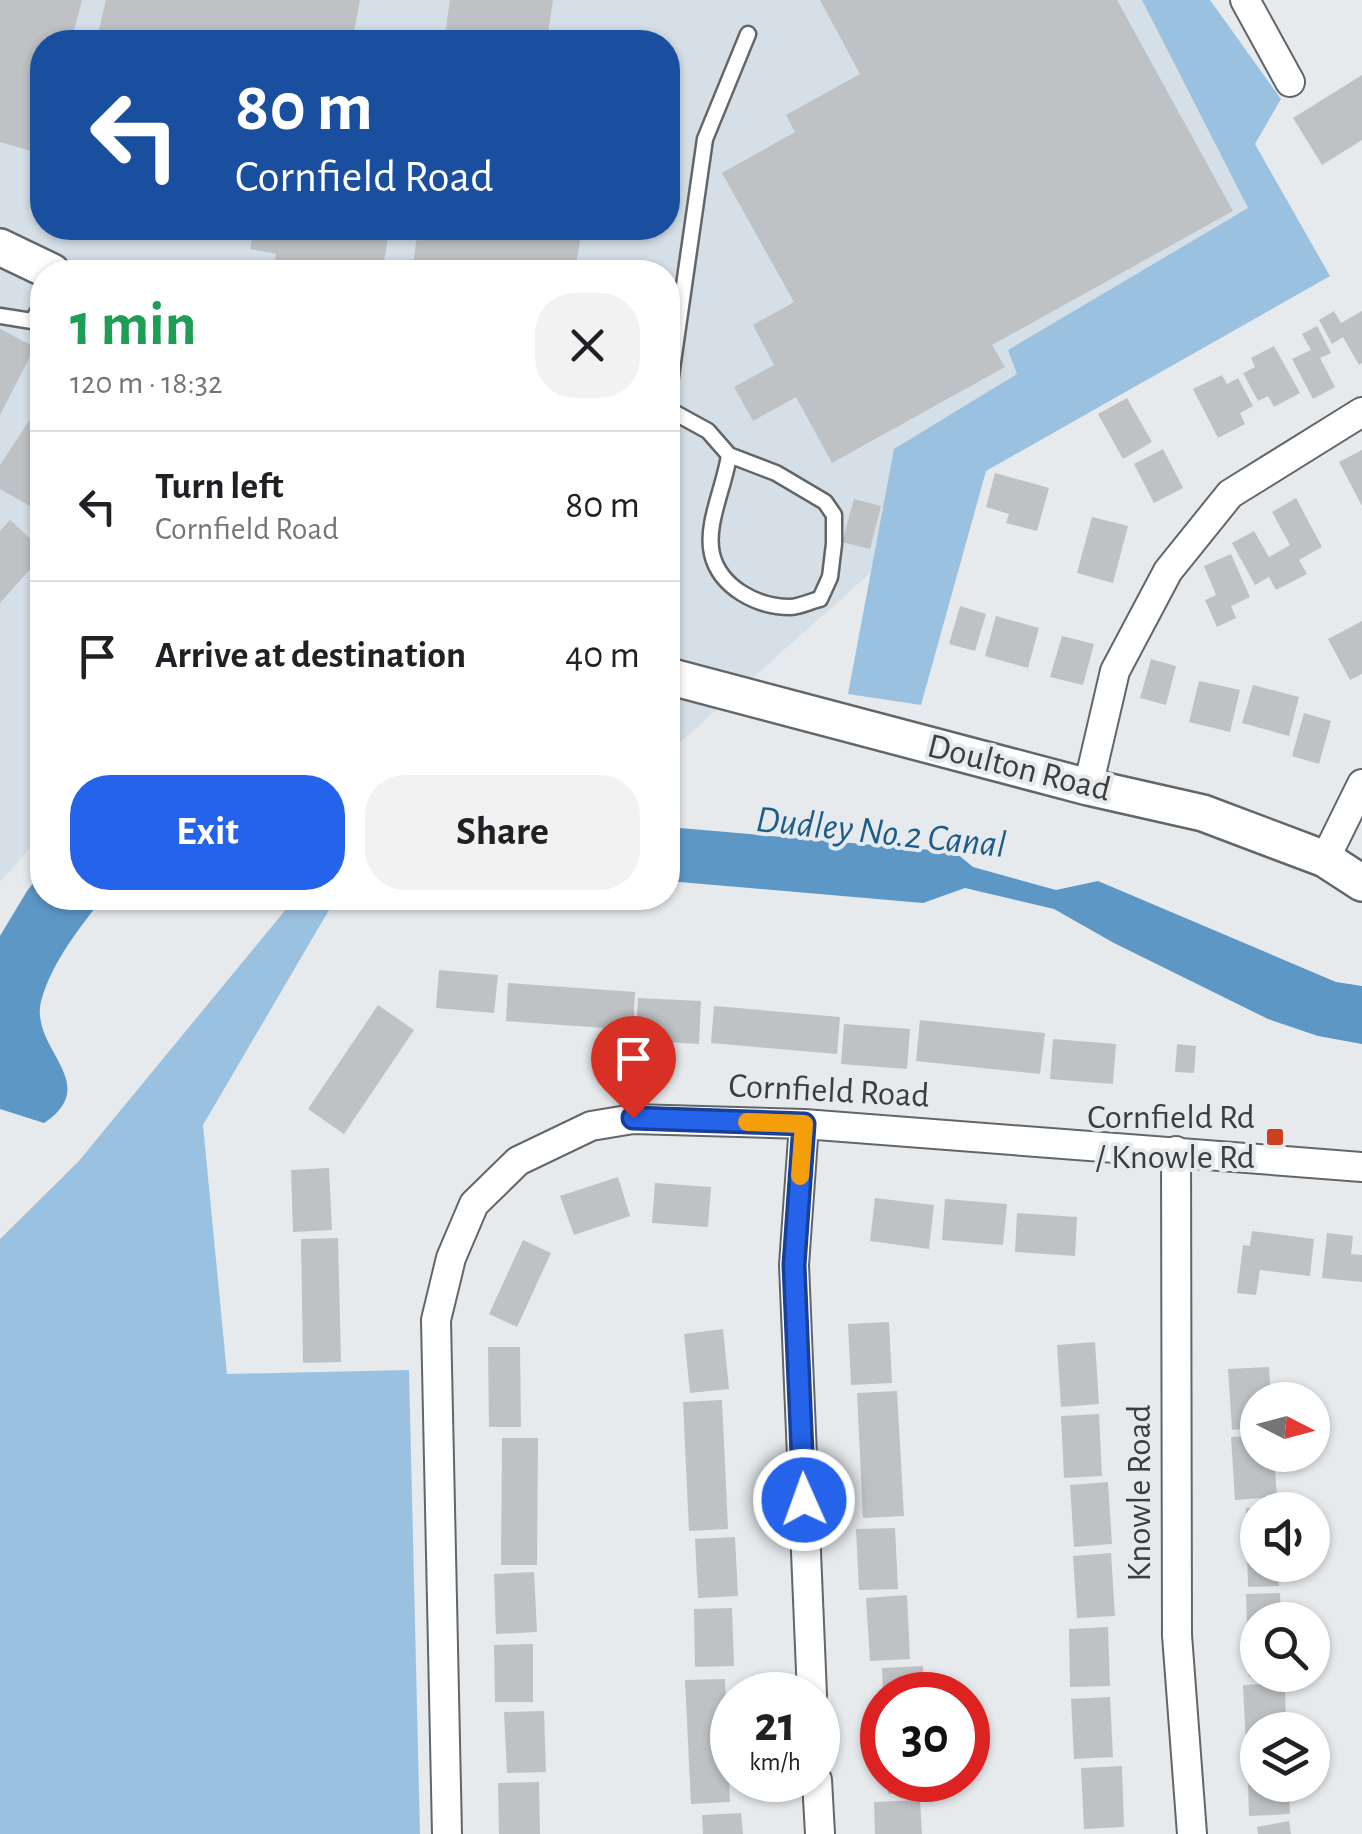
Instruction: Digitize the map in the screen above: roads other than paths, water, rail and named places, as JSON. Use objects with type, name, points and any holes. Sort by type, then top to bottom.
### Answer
[{"type":"street","points":[[1245,0],[1290,82]]},
{"type":"street","points":[[0,247],[30,261]]},
{"type":"street","points":[[1088,787],[1116,671],[1168,571],[1230,494],[1362,412]]},
{"type":"street","name":"Doulton Road","points":[[680,679],[1088,787],[1203,813],[1325,859],[1362,884]]},
{"type":"street","points":[[1325,859],[1362,784]]},
{"type":"street","name":"Cornfield Road","points":[[448,1834],[436,1320],[451,1258],[474,1204],[518,1161],[591,1126],[633,1118],[804,1124],[1362,1167]]},
{"type":"street","points":[[804,1124],[794,1265],[811,1672]]},
{"type":"street","name":"Knowle Road","points":[[1176,1152],[1177,1635],[1192,1834]]},
{"type":"street","points":[[818,1802],[820,1834]]},
{"type":"lane","points":[[680,313],[705,139],[748,34]]},
{"type":"lane","points":[[0,316],[30,322]]},
{"type":"lane","points":[[680,416],[708,431],[730,455],[825,502],[834,515],[830,577],[820,598],[791,607],[744,596],[726,582],[712,554],[712,526],[730,455]]},
{"type":"place","name":"Cornfield Rd / Knowle Rd","points":[[1275,1137]]},
{"type":"water label","name":"Dudley No.2 Canal","points":[[881,833]]}]
